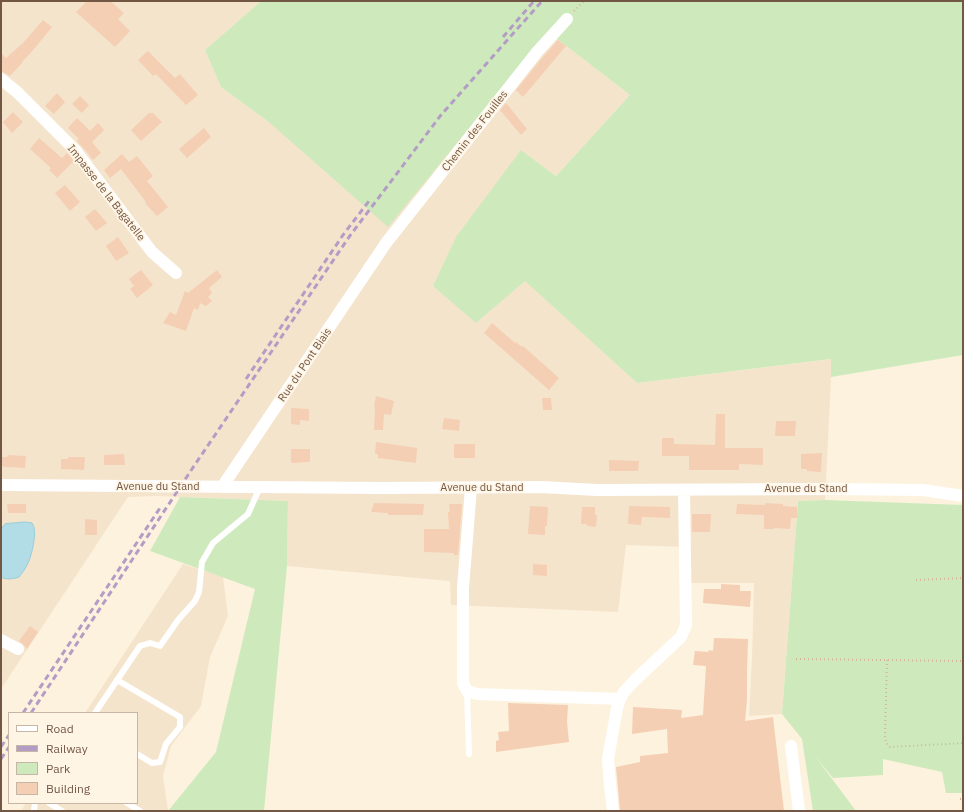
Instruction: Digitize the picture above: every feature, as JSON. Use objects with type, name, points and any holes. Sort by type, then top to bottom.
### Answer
[{"type":"street","name":"Chemin des Fouilles","points":[[386,244],[537,52],[567,19]]},
{"type":"street","name":"Impasse de la Bagatelle","points":[[1,79],[17,92],[76,151],[152,252],[176,273]]},
{"type":"street","name":"Rue du Pont Biais","points":[[222,487],[386,244]]},
{"type":"street","name":"Avenue du Stand","points":[[1,485],[471,488],[541,487],[597,490],[923,490],[963,496]]},
{"type":"street","points":[[471,488],[463,588],[463,683],[467,691],[477,694],[620,699]]},
{"type":"street","points":[[613,811],[608,759],[620,699],[635,680],[681,637],[686,625],[684,490]]},
{"type":"street","points":[[1,640],[18,649]]},
{"type":"street","points":[[792,746],[799,811]]},
{"type":"lane","points":[[96,712],[140,646],[150,642],[160,646],[178,620],[195,601],[199,592],[202,562],[213,543],[248,514],[260,487]]},
{"type":"lane","points":[[117,680],[180,717],[180,727],[166,744],[160,762],[152,762],[138,755]]},
{"type":"lane","points":[[467,691],[469,754]]},
{"type":"lane","points":[[51,804],[62,811]]},
{"type":"lane","points":[[129,804],[140,811]]},
{"type":"path","points":[[916,580],[963,578]]},
{"type":"path","points":[[796,659],[963,661]]},
{"type":"path","points":[[887,660],[886,743],[890,747],[963,743]]},
{"type":"shaded area","points":[[1,1],[261,1],[205,50],[221,87],[270,123],[548,32],[630,95],[556,176],[521,150],[476,323],[525,280],[637,383],[832,359],[825,500],[798,501],[782,714],[749,716],[754,583],[691,583],[690,547],[626,545],[618,612],[451,605],[450,581],[287,566],[288,501],[157,496],[128,497],[1,689]]},
{"type":"shaded area","points":[[183,564],[223,577],[228,616],[210,657],[201,706],[171,746],[163,776],[168,811],[21,811],[25,804],[138,804],[138,712],[86,712]]},
{"type":"green space","points":[[261,1],[963,1],[963,355],[831,377],[831,359],[637,383],[525,281],[476,323],[433,286],[456,237],[521,150],[556,176],[630,95],[548,32],[388,227],[270,123],[221,87],[205,50]]},
{"type":"green space","points":[[180,497],[288,501],[287,566],[264,811],[168,811],[216,752],[255,589],[150,551]]},
{"type":"green space","points":[[825,500],[963,505],[963,793],[946,793],[942,772],[883,759],[883,775],[833,778],[815,756],[856,811],[813,811],[802,739],[782,714],[798,501]]},
{"type":"water","points":[[25,522],[32,523],[34,526],[34,543],[30,559],[19,577],[5,579],[1,577],[1,529],[5,524]]},
{"type":"building","points":[[87,1],[110,1],[124,13],[118,19],[130,31],[115,47],[76,12]]},
{"type":"building","points":[[43,20],[52,27],[10,76],[3,72],[1,70],[1,53],[6,58],[23,43]]},
{"type":"building","points":[[558,40],[566,46],[523,97],[516,90]]},
{"type":"building","points":[[148,51],[175,78],[180,74],[198,95],[186,105],[156,74],[153,76],[138,60]]},
{"type":"building","points":[[57,93],[65,102],[54,114],[45,106]]},
{"type":"building","points":[[80,96],[89,105],[82,113],[72,104]]},
{"type":"building","points":[[506,103],[527,129],[521,135],[500,110]]},
{"type":"building","points":[[13,112],[23,122],[12,133],[3,122]]},
{"type":"building","points":[[149,113],[153,113],[162,122],[141,141],[131,130]]},
{"type":"building","points":[[77,118],[90,131],[98,123],[104,130],[92,142],[101,153],[93,160],[77,141],[79,139],[68,128]]},
{"type":"building","points":[[204,128],[211,137],[187,158],[179,149]]},
{"type":"building","points":[[39,138],[62,158],[67,153],[74,161],[57,178],[49,170],[51,168],[30,149]]},
{"type":"building","points":[[122,154],[129,162],[137,156],[153,176],[147,181],[168,207],[157,216],[145,203],[146,202],[121,169],[110,178],[104,170]]},
{"type":"building","points":[[65,185],[80,202],[70,211],[55,193]]},
{"type":"building","points":[[95,209],[107,223],[96,231],[85,217]]},
{"type":"building","points":[[118,237],[129,253],[116,261],[106,246]]},
{"type":"building","points":[[141,270],[153,285],[137,298],[130,289],[134,286],[129,279]]},
{"type":"building","points":[[217,270],[222,277],[209,288],[212,293],[208,297],[212,301],[206,306],[200,303],[198,310],[194,308],[186,331],[163,323],[170,312],[176,315],[185,291],[188,293]]},
{"type":"building","points":[[492,323],[515,343],[516,342],[522,347],[523,346],[559,378],[549,390],[484,333]]},
{"type":"building","points":[[376,396],[394,401],[391,415],[384,414],[383,430],[374,430],[374,407]]},
{"type":"building","points":[[542,398],[551,398],[552,410],[543,410]]},
{"type":"building","points":[[291,408],[309,409],[309,421],[300,420],[300,425],[291,424]]},
{"type":"building","points":[[716,414],[725,414],[725,448],[763,448],[763,465],[739,464],[739,470],[689,470],[689,456],[662,456],[662,438],[674,438],[674,444],[715,445]]},
{"type":"building","points":[[444,418],[460,420],[459,431],[442,429]]},
{"type":"building","points":[[776,421],[796,421],[795,436],[775,436]]},
{"type":"building","points":[[376,442],[417,448],[416,463],[378,458],[378,454],[375,454]]},
{"type":"building","points":[[454,444],[475,444],[475,458],[454,458]]},
{"type":"building","points":[[291,449],[310,449],[310,462],[291,463]]},
{"type":"building","points":[[822,453],[821,472],[801,469],[801,454]]},
{"type":"building","points":[[124,454],[125,465],[104,465],[104,455]]},
{"type":"building","points":[[8,455],[26,456],[25,468],[1,466],[1,457],[7,457]]},
{"type":"building","points":[[68,457],[85,457],[84,470],[61,469],[61,459],[68,459]]},
{"type":"building","points":[[609,460],[639,461],[638,471],[609,471]]},
{"type":"building","points":[[374,503],[424,504],[423,515],[388,515],[388,513],[371,512]]},
{"type":"building","points":[[765,503],[783,504],[783,506],[797,507],[797,518],[791,518],[790,529],[764,529],[764,515],[736,514],[737,504],[765,505]]},
{"type":"building","points":[[7,504],[26,504],[26,513],[8,513]]},
{"type":"building","points":[[449,504],[462,504],[458,555],[454,555],[454,553],[424,552],[424,529],[449,529]]},
{"type":"building","points":[[530,506],[548,507],[545,535],[528,534]]},
{"type":"building","points":[[629,506],[670,507],[670,518],[642,517],[641,525],[628,524]]},
{"type":"building","points":[[582,507],[595,507],[595,515],[597,515],[596,527],[581,524]]},
{"type":"building","points":[[692,514],[711,514],[710,532],[692,532]]},
{"type":"building","points":[[85,519],[97,520],[97,535],[85,535]]},
{"type":"building","points":[[533,564],[547,565],[547,576],[533,575]]},
{"type":"building","points":[[721,584],[740,585],[740,591],[751,591],[750,607],[703,603],[704,589],[721,589]]},
{"type":"building","points":[[30,626],[38,632],[27,649],[19,641]]},
{"type":"building","points":[[714,638],[748,639],[747,700],[745,721],[773,717],[784,811],[620,811],[616,767],[640,762],[640,756],[668,753],[667,729],[632,734],[633,707],[682,710],[681,718],[703,715],[706,666],[693,665],[695,651],[713,651]]},
{"type":"building","points":[[508,703],[568,705],[567,722],[569,742],[496,752],[496,741],[499,740],[498,732],[509,731]]},
{"type":"railway","points":[[503,37],[534,1]]},
{"type":"railway","points":[[32,712],[192,469],[349,237],[441,115],[542,1]]},
{"type":"railway","points":[[246,379],[343,235],[369,201]]},
{"type":"railway","points":[[24,712],[160,508]]},
{"type":"railway","points":[[1,747],[8,736]]},
{"type":"railway","points":[[1,759],[8,748]]}]
